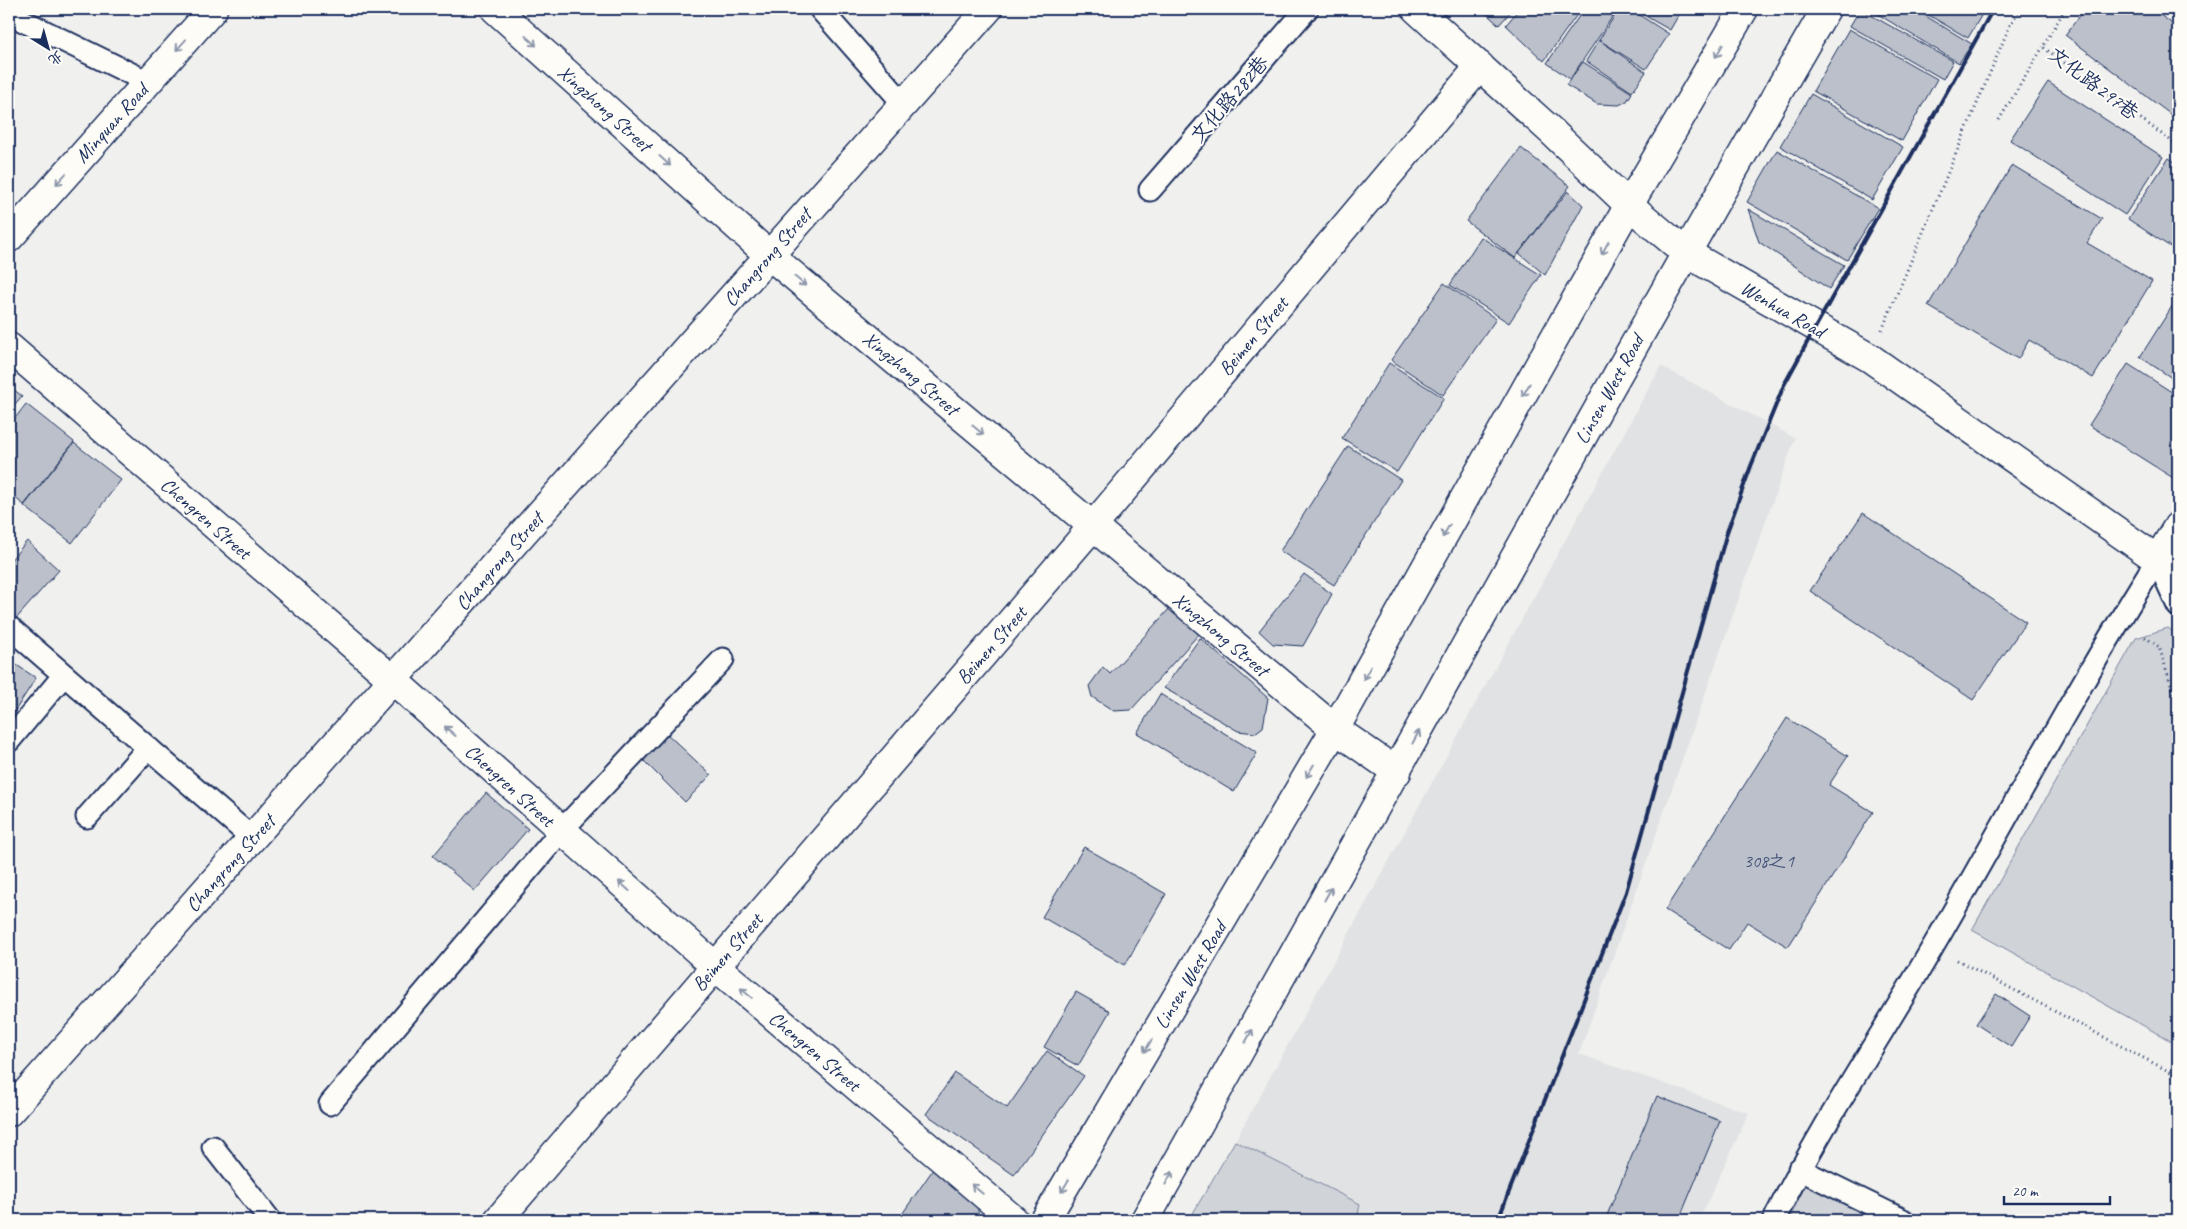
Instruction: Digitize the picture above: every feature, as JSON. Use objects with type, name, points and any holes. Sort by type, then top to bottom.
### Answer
[{"type":"street","name":"Minquan Road","points":[[9,238],[213,9]]},
{"type":"street","name":"Xingzhong Street","points":[[495,9],[769,255],[1335,729]]},
{"type":"street","name":"Changrong Street","points":[[9,1112],[988,9]]},
{"type":"street","name":"Wenhua Road","points":[[1416,9],[1629,205],[1685,252],[1870,358],[2171,566]]},
{"type":"street","name":"Linsen West Road","points":[[1045,1220],[1335,729],[1629,205],[1744,9]]},
{"type":"street","name":"Linsen West Road","points":[[1145,1220],[1397,772],[1685,252],[1826,9]]},
{"type":"street","name":"Beimen Street","points":[[498,1220],[1093,526],[1480,66]]},
{"type":"street","name":"Chengren Street","points":[[9,347],[393,680],[715,966],[1014,1220]]},
{"type":"street","points":[[2171,566],[2178,526]]},
{"type":"street","points":[[1335,729],[1397,772]]},
{"type":"lane","points":[[820,9],[903,103]]},
{"type":"lane","name":"文化路282巷","points":[[1150,190],[1307,9]]},
{"type":"lane","points":[[9,14],[148,82]]},
{"type":"lane","points":[[2171,566],[2178,606]]},
{"type":"lane","points":[[1774,1220],[1799,1169],[1933,947],[2119,620],[2171,566]]},
{"type":"lane","points":[[9,627],[252,838]]},
{"type":"lane","points":[[330,1104],[562,830],[723,659]]},
{"type":"lane","points":[[9,741],[64,675]]},
{"type":"lane","points":[[87,817],[148,748]]},
{"type":"lane","points":[[213,1148],[270,1220]]},
{"type":"lane","points":[[1799,1169],[1903,1220]]},
{"type":"path","points":[[1870,358],[2010,25],[2020,9]]},
{"type":"path","name":"文化路297巷","points":[[2065,9],[2043,47],[2178,146]]},
{"type":"path","points":[[1999,120],[2043,47]]},
{"type":"path","points":[[2119,620],[2159,647],[2178,706]]},
{"type":"path","points":[[1933,947],[2178,1076]]},
{"type":"shaded area","points":[[1661,366],[1795,438],[1579,1054],[1749,1113],[1699,1220],[1357,1220],[1360,1204],[1235,1141]]},
{"type":"shaded area","points":[[2168,628],[2178,635],[2178,1045],[1972,930],[2136,638]]},
{"type":"shaded area","points":[[1235,1141],[1360,1204],[1357,1220],[1189,1220]]},
{"type":"shaded area","points":[[1805,1185],[1895,1220],[1789,1220]]},
{"type":"building","points":[[1481,9],[1513,9],[1499,25]]},
{"type":"building","points":[[1519,9],[1581,9],[1544,61],[1506,25]]},
{"type":"building","points":[[1584,9],[1608,9],[1615,13],[1570,79],[1547,63]]},
{"type":"building","points":[[1619,9],[1630,9],[1669,34],[1646,69],[1599,40]]},
{"type":"building","points":[[1633,9],[1682,9],[1670,30]]},
{"type":"building","points":[[1860,9],[1953,61],[1943,79],[1850,26]]},
{"type":"building","points":[[1869,9],[1914,9],[1972,44],[1959,63]]},
{"type":"building","points":[[1918,9],[1969,9],[1981,16],[1968,38]]},
{"type":"building","points":[[2085,9],[2152,9],[2178,28],[2178,120],[2065,35]]},
{"type":"building","points":[[1849,29],[1937,79],[1902,141],[1813,91]]},
{"type":"building","points":[[1599,40],[1646,72],[1632,92],[1586,61]]},
{"type":"building","points":[[1583,62],[1632,93],[1627,101],[1619,105],[1597,104],[1566,85]]},
{"type":"building","points":[[2048,82],[2163,157],[2125,215],[2010,140]]},
{"type":"building","points":[[1811,94],[1903,147],[1872,200],[1780,146]]},
{"type":"building","points":[[1521,148],[1570,186],[1515,258],[1466,221]]},
{"type":"building","points":[[1777,150],[1878,208],[1847,260],[1747,202]]},
{"type":"building","points":[[2169,158],[2178,164],[2178,252],[2128,219]]},
{"type":"building","points":[[2012,165],[2102,219],[2087,243],[2152,281],[2093,378],[2029,340],[2018,359],[1928,306]]},
{"type":"building","points":[[1568,191],[1583,205],[1545,275],[1519,253]]},
{"type":"building","points":[[1748,209],[1844,265],[1829,289],[1759,242]]},
{"type":"building","points":[[1481,237],[1541,275],[1509,323],[1450,285]]},
{"type":"building","points":[[1444,283],[1496,319],[1443,395],[1391,360]]},
{"type":"building","points":[[2178,297],[2178,382],[2140,357]]},
{"type":"building","points":[[1389,363],[1444,398],[1397,472],[1342,438]]},
{"type":"building","points":[[2128,364],[2178,396],[2178,481],[2089,425]]},
{"type":"building","points":[[9,386],[22,396],[9,411]]},
{"type":"building","points":[[26,404],[74,442],[24,505],[9,493],[9,426]]},
{"type":"building","points":[[74,443],[121,480],[72,543],[24,506]]},
{"type":"building","points":[[1348,446],[1401,480],[1334,585],[1280,551]]},
{"type":"building","points":[[1863,513],[2026,622],[1973,700],[1810,591]]},
{"type":"building","points":[[27,541],[59,570],[15,620],[9,615],[9,562]]},
{"type":"building","points":[[1304,574],[1332,594],[1303,646],[1273,644],[1259,631]]},
{"type":"building","points":[[1170,608],[1199,634],[1131,710],[1114,711],[1092,697],[1089,686],[1103,667],[1110,674]]},
{"type":"building","points":[[1200,638],[1268,698],[1263,727],[1255,733],[1238,731],[1164,688]]},
{"type":"building","points":[[9,660],[36,678],[9,720]]},
{"type":"building","points":[[1160,694],[1257,753],[1234,792],[1137,733]]},
{"type":"building","points":[[1787,718],[1848,756],[1829,785],[1873,812],[1788,947],[1747,922],[1729,950],[1665,910]]},
{"type":"building","points":[[664,731],[711,775],[685,802],[640,757]]},
{"type":"building","points":[[486,793],[528,829],[475,891],[433,856]]},
{"type":"building","points":[[1084,847],[1166,894],[1125,965],[1042,917]]},
{"type":"building","points":[[1076,992],[1110,1011],[1078,1066],[1044,1047]]},
{"type":"building","points":[[1996,994],[2030,1016],[2011,1047],[1976,1024]]},
{"type":"building","points":[[1047,1051],[1084,1076],[1014,1175],[926,1114],[955,1073],[1007,1108]]},
{"type":"building","points":[[1657,1096],[1720,1121],[1679,1220],[1605,1220]]},
{"type":"building","points":[[934,1168],[977,1202],[979,1220],[898,1220]]},
{"type":"railway","points":[[1498,1220],[1626,892],[1727,532],[1784,385],[1993,9]]}]
